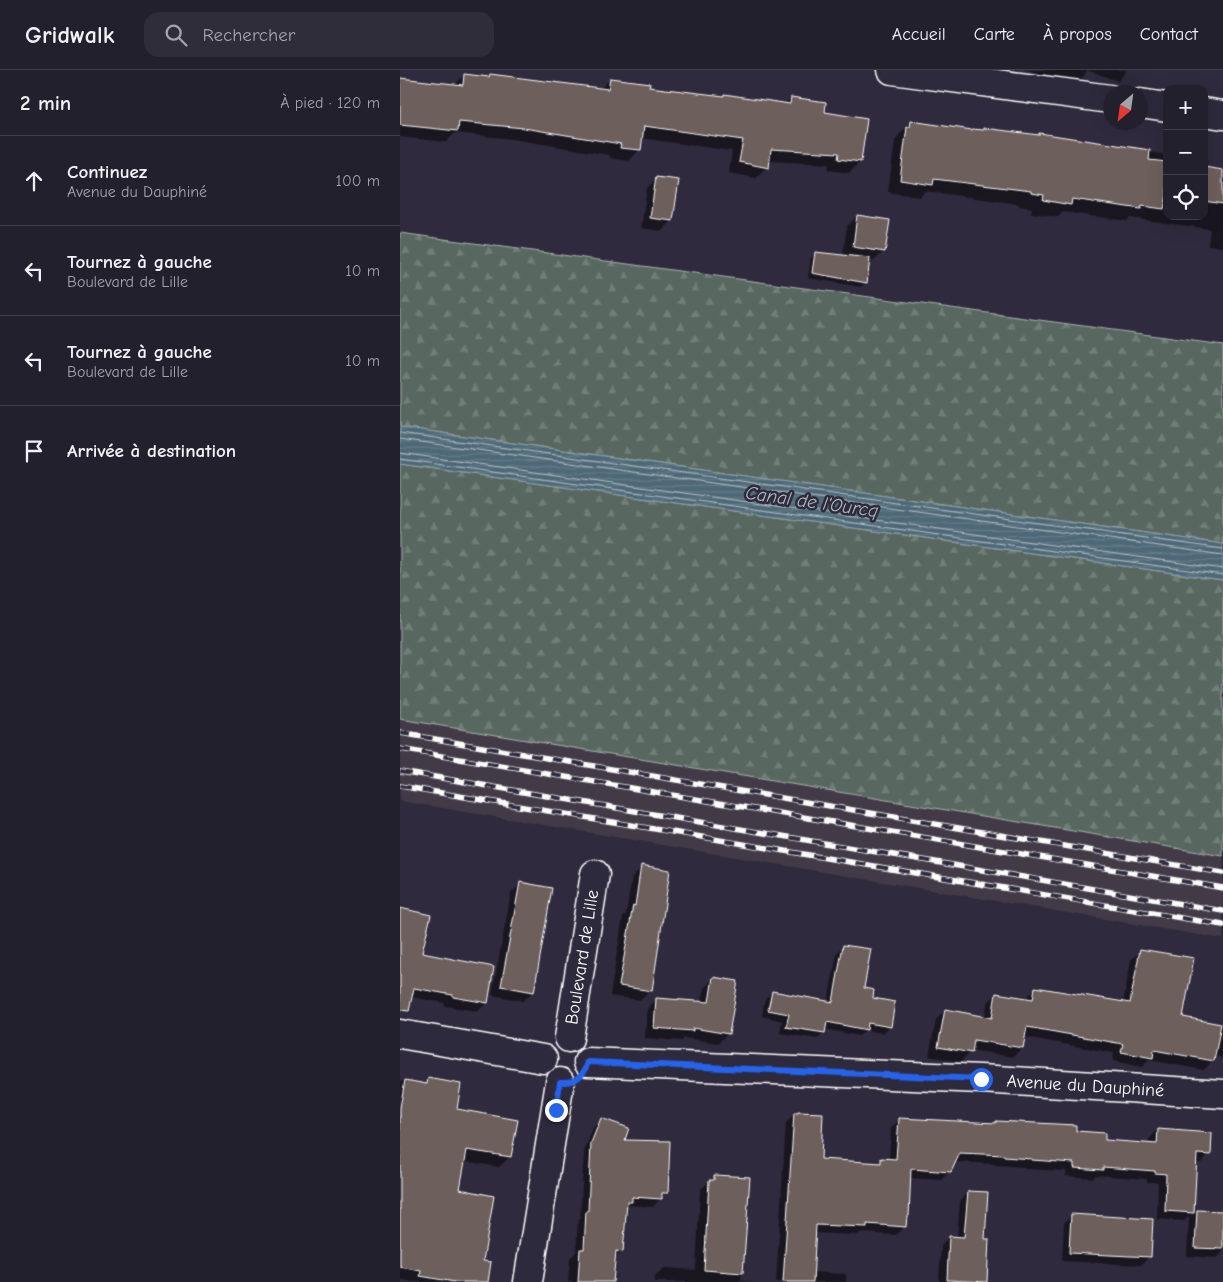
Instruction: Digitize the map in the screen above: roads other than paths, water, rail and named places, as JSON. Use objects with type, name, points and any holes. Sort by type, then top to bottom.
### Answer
[{"type":"street","points":[[892,70],[1103,99]]},
{"type":"street","points":[[1148,105],[1163,107]]},
{"type":"street","points":[[1208,113],[1223,115]]},
{"type":"street","name":"Boulevard de Lille","points":[[569,1038],[595,874]]},
{"type":"street","points":[[400,1034],[543,1059],[549,1076],[560,1082],[572,1081],[578,1078],[583,1074],[588,1062]]},
{"type":"street","name":"Boulevard de Lille","points":[[543,1059],[549,1045],[562,1038],[569,1038],[575,1040],[585,1049],[588,1062]]},
{"type":"street","name":"Avenue du Dauphiné","points":[[588,1062],[971,1078],[1223,1094]]},
{"type":"street","points":[[528,1282],[560,1082]]},
{"type":"water","name":"Canal de l'Ourcq","points":[[400,427],[1223,544],[1223,580],[400,464]]},
{"type":"railway","points":[[400,733],[1223,873]]},
{"type":"railway","points":[[400,749],[1223,888]]},
{"type":"railway","points":[[400,771],[1223,911]]},
{"type":"railway","points":[[400,786],[1223,925]]}]
